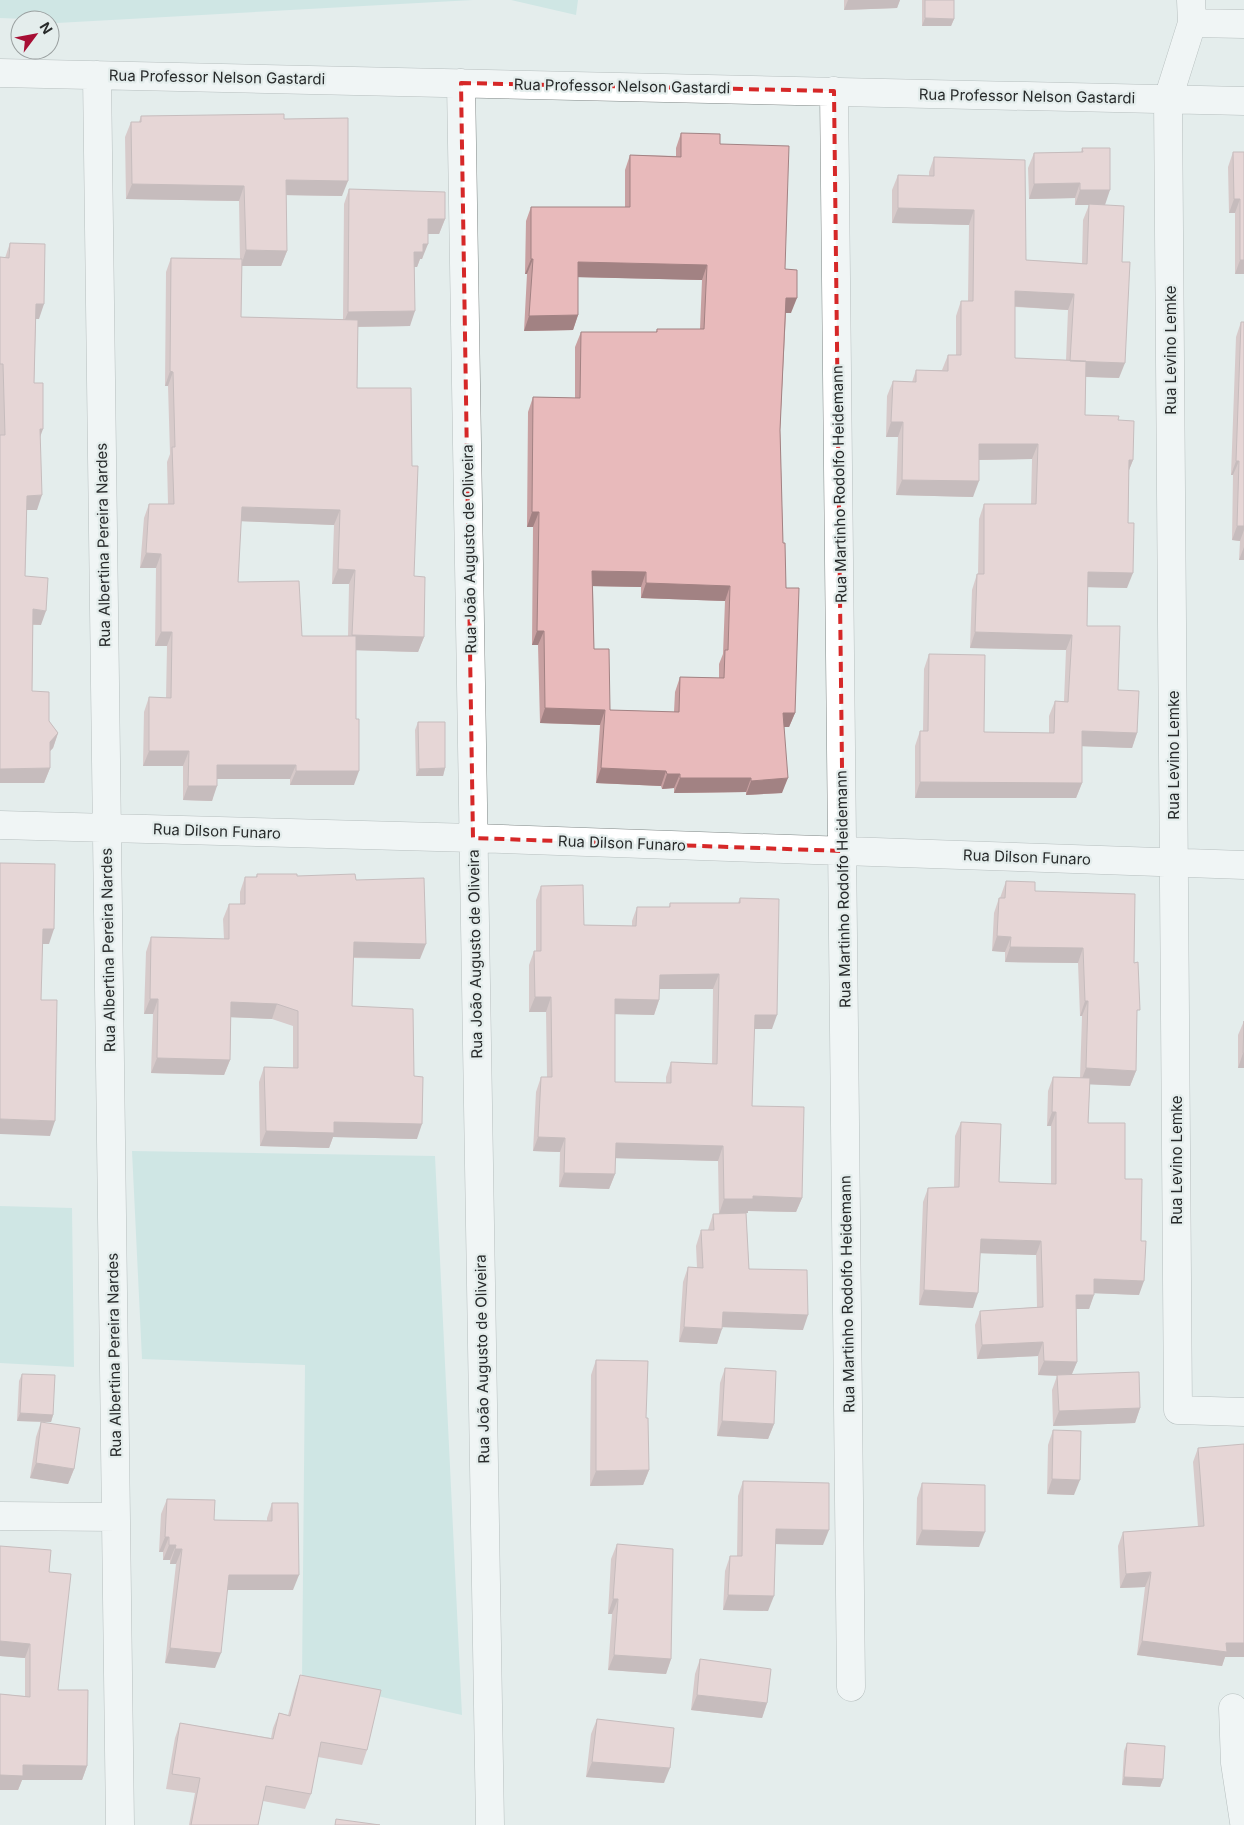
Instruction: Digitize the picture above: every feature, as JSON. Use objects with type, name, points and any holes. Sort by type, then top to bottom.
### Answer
[{"type":"street","points":[[1192,11],[1244,24]]},
{"type":"street","name":"Rua Levino Lemke","points":[[1192,11],[1168,99],[1178,1410],[1244,1412]]},
{"type":"street","name":"Rua Professor Nelson Gastardi","points":[[0,73],[1244,101]]},
{"type":"street","name":"Rua Albertina Pereira Nardes","points":[[97,75],[120,1825]]},
{"type":"street","name":"Rua João Augusto de Oliveira","points":[[461,83],[490,1825]]},
{"type":"street","name":"Rua Martinho Rodolfo Heidemann","points":[[834,91],[851,1687]]},
{"type":"street","name":"Rua Dilson Funaro","points":[[0,825],[473,838],[1244,865]]},
{"type":"street","points":[[0,1516],[116,1517]]},
{"type":"street","points":[[1233,1708],[1235,1763],[1244,1822]]},
{"type":"highlighted area","points":[[461,83],[834,91],[843,851],[473,838]]},
{"type":"shaded area","points":[[0,0],[473,0],[60,23],[60,10],[10,10],[10,18],[0,18]]},
{"type":"shaded area","points":[[511,0],[578,0],[576,15]]},
{"type":"shaded area","points":[[132,1151],[435,1156],[462,1715],[302,1679],[305,1365],[142,1359]]},
{"type":"shaded area","points":[[0,1206],[72,1208],[74,1367],[0,1363]]},
{"type":"building","points":[[925,0],[954,0],[954,19],[925,18]]},
{"type":"building","points":[[284,114],[284,119],[348,118],[348,181],[286,180],[287,251],[246,250],[244,186],[132,184],[131,122],[141,122],[141,116]]},
{"type":"building","points":[[681,133],[720,134],[720,144],[789,146],[785,269],[797,270],[797,298],[786,298],[780,430],[786,588],[799,588],[795,713],[783,713],[788,778],[751,781],[751,778],[680,778],[680,774],[667,774],[666,771],[601,768],[605,710],[545,708],[544,631],[537,631],[539,512],[532,512],[533,397],[580,398],[581,332],[657,332],[657,329],[704,329],[707,265],[578,262],[578,315],[529,316],[533,259],[531,259],[531,207],[630,207],[630,155],[681,157]],"holes":[[[592,571],[646,572],[646,583],[730,586],[728,650],[725,650],[724,678],[680,677],[679,712],[610,710],[609,649],[594,649]]]},
{"type":"building","points":[[1082,148],[1110,148],[1110,190],[1080,190],[1080,183],[1034,184],[1034,153],[1083,152]]},
{"type":"building","points":[[1233,152],[1244,152],[1244,260],[1240,260],[1240,199],[1234,199]]},
{"type":"building","points":[[934,157],[1025,160],[1026,260],[1087,264],[1089,204],[1124,206],[1122,262],[1130,262],[1125,363],[1086,362],[1085,415],[1119,416],[1118,420],[1134,421],[1133,460],[1129,460],[1128,523],[1134,523],[1133,573],[1088,572],[1087,626],[1120,626],[1118,690],[1139,691],[1137,733],[1082,731],[1082,783],[920,782],[920,731],[928,731],[929,654],[985,655],[984,732],[1054,733],[1055,701],[1068,702],[1072,635],[975,632],[977,574],[984,574],[984,504],[1036,504],[1038,444],[979,444],[979,481],[902,480],[903,422],[891,422],[893,381],[916,382],[916,370],[948,371],[948,355],[961,355],[961,301],[973,301],[974,210],[898,208],[898,175],[934,176]],"holes":[[[1015,291],[1074,294],[1070,360],[1015,358]]]},
{"type":"building","points":[[349,189],[445,192],[445,219],[428,219],[428,244],[423,244],[423,252],[414,252],[415,311],[348,312]]},
{"type":"building","points":[[10,243],[45,244],[44,304],[36,304],[34,383],[43,383],[43,429],[40,429],[42,495],[27,496],[25,576],[48,578],[46,611],[33,609],[32,691],[49,692],[49,721],[58,733],[50,742],[50,768],[0,769],[0,435],[5,435],[3,364],[0,364],[0,257],[9,258]]},
{"type":"building","points":[[171,258],[242,259],[241,317],[358,320],[357,388],[411,388],[412,466],[418,466],[414,576],[425,577],[424,637],[352,635],[355,570],[338,569],[340,510],[242,507],[238,582],[299,581],[302,636],[356,636],[356,719],[359,719],[359,771],[296,771],[296,765],[217,765],[217,786],[188,786],[189,751],[149,751],[149,697],[171,698],[172,632],[161,632],[161,554],[146,553],[149,504],[174,504],[172,447],[175,447],[173,372],[170,371]]},
{"type":"building","points":[[1241,322],[1244,322],[1244,526],[1237,526],[1239,461],[1236,461]]},
{"type":"building","points":[[418,722],[445,722],[445,768],[419,769]]},
{"type":"building","points":[[0,863],[55,864],[54,929],[43,929],[41,1000],[57,1000],[55,1121],[0,1119]]},
{"type":"building","points":[[257,874],[297,874],[297,876],[355,874],[356,880],[424,878],[426,944],[354,942],[352,1006],[413,1009],[414,1076],[423,1077],[422,1124],[334,1122],[334,1133],[266,1131],[264,1067],[298,1068],[298,1011],[277,1004],[231,1002],[230,1060],[157,1058],[158,999],[150,999],[151,937],[229,939],[229,904],[245,904],[245,877],[257,877]]},
{"type":"building","points":[[1006,881],[1035,882],[1035,891],[1135,894],[1134,963],[1138,962],[1140,1010],[1137,1010],[1136,1071],[1086,1068],[1088,1001],[1085,1001],[1083,948],[1010,947],[1011,937],[997,936],[999,898],[1005,898]]},
{"type":"building","points":[[583,885],[584,925],[636,926],[637,907],[670,907],[670,903],[740,903],[740,898],[779,899],[777,1015],[755,1015],[752,1106],[804,1107],[802,1198],[753,1196],[753,1199],[724,1199],[723,1146],[616,1143],[615,1174],[564,1173],[565,1138],[538,1137],[541,1077],[552,1077],[551,997],[535,997],[534,951],[541,951],[541,886]],"holes":[[[719,974],[717,1064],[671,1062],[671,1083],[615,1082],[615,999],[659,1000],[660,975]]]},
{"type":"building","points":[[1244,1021],[1244,1053],[1243,1053]]},
{"type":"building","points":[[1053,1077],[1090,1078],[1088,1123],[1125,1123],[1125,1179],[1142,1179],[1141,1241],[1146,1241],[1144,1281],[1094,1279],[1094,1295],[1076,1295],[1077,1362],[1044,1361],[1043,1342],[982,1345],[980,1311],[1043,1307],[1041,1241],[981,1239],[978,1293],[924,1290],[928,1188],[959,1187],[961,1122],[1001,1124],[999,1182],[1056,1184],[1056,1112],[1052,1112]]},
{"type":"building","points":[[746,1213],[749,1269],[807,1270],[808,1315],[723,1312],[722,1329],[684,1327],[688,1267],[703,1268],[701,1230],[714,1230],[713,1214]]},
{"type":"building","points":[[596,1360],[648,1361],[646,1418],[648,1418],[649,1470],[596,1471]]},
{"type":"building","points":[[725,1368],[776,1371],[774,1424],[722,1421]]},
{"type":"building","points":[[1139,1372],[1140,1408],[1059,1411],[1057,1375]]},
{"type":"building","points":[[22,1374],[55,1375],[53,1415],[20,1413]]},
{"type":"building","points":[[41,1422],[80,1428],[74,1469],[36,1463]]},
{"type":"building","points":[[1053,1430],[1081,1431],[1080,1480],[1052,1479]]},
{"type":"building","points":[[1244,1444],[1244,1643],[1226,1643],[1227,1652],[1142,1641],[1151,1572],[1126,1574],[1123,1532],[1204,1526],[1198,1448]]},
{"type":"building","points":[[743,1481],[829,1483],[829,1530],[776,1529],[774,1596],[728,1595],[730,1556],[742,1556]]},
{"type":"building","points":[[922,1483],[985,1485],[985,1532],[922,1530]]},
{"type":"building","points":[[167,1499],[215,1500],[214,1520],[272,1521],[272,1503],[298,1503],[299,1575],[229,1575],[221,1653],[170,1648],[182,1549],[175,1549],[176,1545],[169,1545],[169,1537],[165,1537]]},
{"type":"building","points":[[617,1544],[673,1549],[671,1659],[614,1655],[618,1599],[613,1599]]},
{"type":"building","points":[[0,1546],[51,1550],[49,1572],[71,1574],[58,1690],[88,1690],[87,1766],[23,1765],[23,1776],[0,1775],[0,1694],[30,1697],[30,1644],[0,1641]]},
{"type":"building","points":[[700,1659],[771,1669],[767,1703],[697,1695]]},
{"type":"building","points":[[300,1675],[381,1690],[367,1750],[321,1742],[311,1794],[266,1786],[258,1825],[191,1825],[200,1778],[172,1774],[180,1723],[273,1739],[279,1713],[290,1716]]},
{"type":"building","points":[[597,1719],[674,1728],[670,1768],[592,1762]]},
{"type":"building","points":[[1127,1743],[1165,1746],[1163,1779],[1124,1777]]},
{"type":"building","points":[[336,1819],[380,1825],[335,1825]]}]
